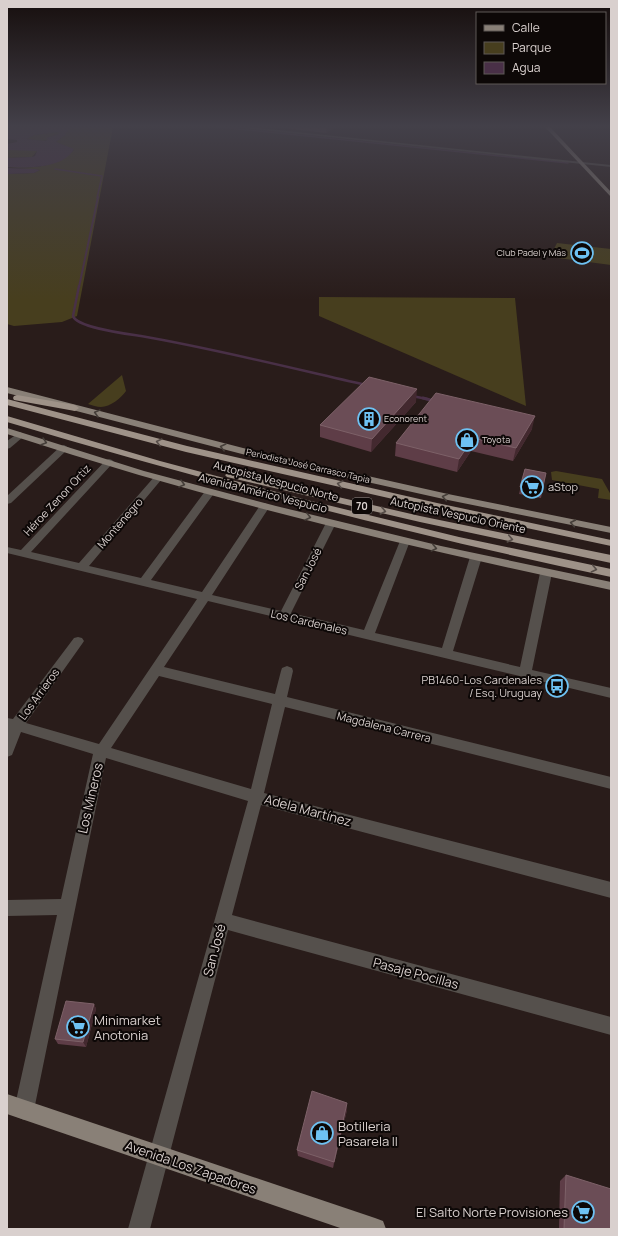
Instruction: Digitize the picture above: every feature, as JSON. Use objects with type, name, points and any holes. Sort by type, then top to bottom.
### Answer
[{"type":"highway","points":[[7,396],[75,408]]},
{"type":"highway","name":"Autopista Vespucio Norte","points":[[7,402],[186,449],[445,508],[611,543]]},
{"type":"highway","name":"Autopista Vespucio Norte","points":[[7,419],[251,489],[379,521],[611,573]]},
{"type":"highway","name":"Autopista Vespucio Oriente","points":[[113,450],[164,459],[402,515],[611,559]]},
{"type":"main road","points":[[603,185],[611,195]]},
{"type":"main road","name":"Periodista José Carrasco Tapia","points":[[7,390],[242,451],[448,497],[611,530]]},
{"type":"main road","name":"Avenida Américo Vespucio","points":[[7,431],[158,478],[210,492],[405,541],[611,586]]},
{"type":"main road","name":"Avenida Los Zapadores","points":[[16,1107],[375,1229]]},
{"type":"street","points":[[7,446],[20,435]]},
{"type":"street","points":[[7,501],[64,448]]},
{"type":"street","name":"Héroe Zenon Ortiz","points":[[23,554],[109,462]]},
{"type":"street","name":"Montenegro","points":[[81,568],[158,478]]},
{"type":"street","points":[[143,583],[210,492]]},
{"type":"street","name":"Los Mineros","points":[[16,1107],[67,907],[97,764],[102,751],[265,506]]},
{"type":"street","name":"San José","points":[[284,616],[332,522]]},
{"type":"street","points":[[368,636],[405,541]]},
{"type":"street","name":"Los Cardenales","points":[[7,550],[611,693]]},
{"type":"street","points":[[446,654],[476,557]]},
{"type":"street","points":[[525,673],[546,573]]},
{"type":"street","name":"Los Arrieros","points":[[7,751],[11,724],[78,641]]},
{"type":"street","name":"Magdalena Carrera","points":[[156,670],[611,783]]},
{"type":"street","name":"San José","points":[[139,1229],[256,797],[287,671]]},
{"type":"street","name":"Adela Martínez","points":[[11,724],[256,797],[611,890]]},
{"type":"street","points":[[7,908],[67,907]]},
{"type":"street","name":"Pasaje Pocillas","points":[[222,920],[611,1026]]},
{"type":"green space","points":[[7,185],[102,185],[77,316],[62,322],[14,326],[7,324]]},
{"type":"green space","name":"Club Padel y Más","points":[[557,243],[611,249],[611,265],[550,257]]},
{"type":"green space","points":[[319,297],[515,298],[526,406],[319,316]]},
{"type":"green space","points":[[122,375],[126,391],[118,399],[112,404],[104,407],[88,404]]},
{"type":"green space","points":[[556,471],[602,479],[611,495],[611,500],[598,498],[599,489],[552,480],[551,472]]},
{"type":"building","name":"Econorent","points":[[369,377],[417,389],[372,439],[320,425]]},
{"type":"building","name":"Toyota","points":[[436,393],[535,416],[516,448],[473,438],[459,459],[396,443]]},
{"type":"building","name":"aStop","points":[[525,469],[546,473],[542,491],[520,487]]},
{"type":"building","name":"Minimarket Anotonia","points":[[66,1001],[94,1004],[83,1042],[55,1039]]},
{"type":"building","name":"Botilleria Pasarela II","points":[[312,1091],[347,1103],[334,1162],[297,1150]]},
{"type":"building","name":"El Salto Norte Provisiones","points":[[566,1175],[611,1189],[611,1229],[564,1229]]},
{"type":"waterway","points":[[97,198],[100,185]]},
{"type":"waterway","points":[[79,287],[98,197]]},
{"type":"waterway","points":[[79,286],[73,316],[83,324],[104,330],[169,341],[225,353],[366,385]]},
{"type":"waterway","points":[[412,396],[426,399]]},
{"type":"waterway","points":[[426,399],[434,401]]},
{"type":"place","name":"Club Padel y Más","points":[[582,253]]},
{"type":"place","name":"Econorent","points":[[369,419]]},
{"type":"place","name":"Toyota","points":[[467,440]]},
{"type":"place","name":"aStop","points":[[532,487]]},
{"type":"place","name":"PB1460-Los Cardenales / Esq. Uruguay","points":[[557,686]]},
{"type":"place","name":"Minimarket Anotonia","points":[[78,1027]]},
{"type":"place","name":"Botilleria Pasarela II","points":[[322,1133]]},
{"type":"place","name":"El Salto Norte Provisiones","points":[[583,1212]]}]
